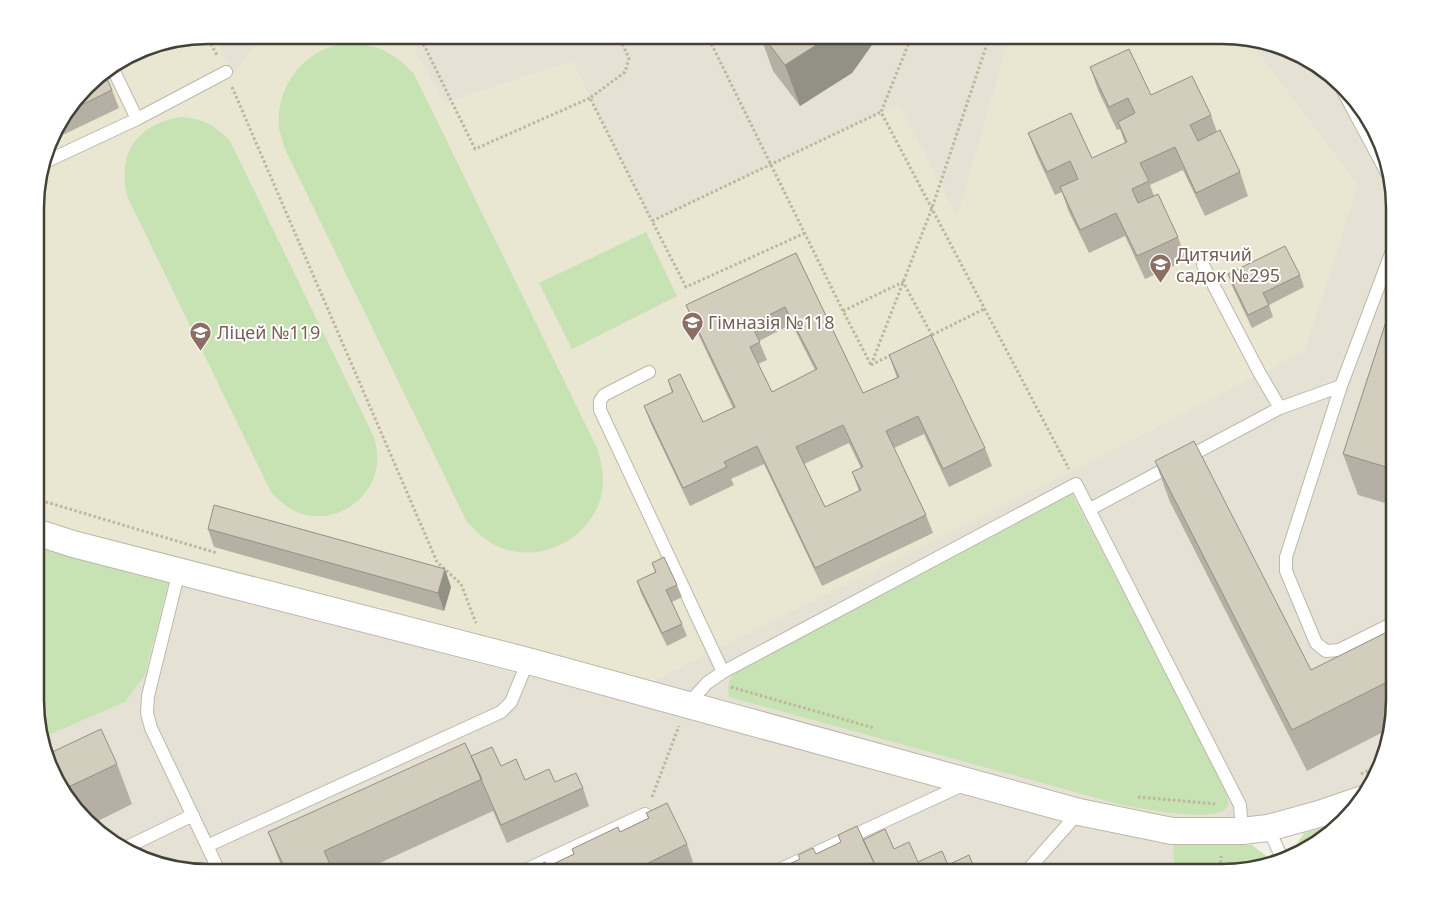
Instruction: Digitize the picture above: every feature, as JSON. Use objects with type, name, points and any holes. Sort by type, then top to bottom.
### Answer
[{"type":"street","points":[[44,535],[179,572],[528,660],[1079,812],[1172,831],[1242,831],[1268,828],[1350,803]]},
{"type":"lane","points":[[51,159],[137,119],[226,72]]},
{"type":"lane","points":[[115,73],[137,119]]},
{"type":"lane","points":[[1352,108],[1378,156]]},
{"type":"lane","points":[[1203,265],[1280,408]]},
{"type":"lane","points":[[1386,267],[1341,386],[1286,556],[1286,571],[1316,643],[1326,651],[1339,650],[1386,626]]},
{"type":"lane","points":[[649,372],[604,395],[600,401],[600,410],[723,672]]},
{"type":"lane","points":[[1090,509],[1280,408],[1341,386]]},
{"type":"lane","points":[[688,704],[707,683],[723,672],[1076,484],[1240,806],[1242,831]]},
{"type":"lane","points":[[179,572],[152,675],[147,713],[151,728],[216,864]]},
{"type":"lane","points":[[207,846],[500,712],[511,702],[528,660]]},
{"type":"lane","points":[[792,864],[970,782]]},
{"type":"lane","points":[[1033,864],[1079,812]]},
{"type":"lane","points":[[538,864],[645,814]]},
{"type":"lane","points":[[131,845],[193,815]]},
{"type":"lane","points":[[1268,828],[1280,854]]},
{"type":"path","points":[[211,44],[226,72],[437,562],[461,584],[477,624]]},
{"type":"path","points":[[423,44],[475,150],[590,98],[625,72],[630,58],[623,44]]},
{"type":"path","points":[[711,44],[842,311],[871,365]]},
{"type":"path","points":[[652,221],[881,112],[908,44]]},
{"type":"path","points":[[871,365],[932,208],[987,44]]},
{"type":"path","points":[[590,98],[686,287],[805,233]]},
{"type":"path","points":[[881,112],[1076,484]]},
{"type":"path","points":[[903,282],[932,335],[984,309]]},
{"type":"path","points":[[842,311],[903,282]]},
{"type":"path","points":[[871,365],[897,352]]},
{"type":"path","points":[[645,814],[688,704]]},
{"type":"shaded area","points":[[197,44],[1222,44],[1244,45],[1275,52],[1313,71],[1346,100],[1359,117],[1374,145],[1381,165],[1385,186],[1386,711],[1378,753],[1362,785],[1315,803],[1265,816],[1221,821],[1158,819],[1119,812],[44,521],[44,208],[47,177]]},
{"type":"shaded area","points":[[218,44],[233,74],[256,44],[412,44],[444,103],[572,61],[652,221],[899,104],[957,216],[1007,44],[1244,45],[1254,47],[1358,185],[1305,351],[1086,464],[648,684],[78,533],[44,522],[45,186],[49,165],[56,145],[71,117],[84,100],[117,71],[135,61],[165,49],[186,45]]},
{"type":"shaded area","points":[[169,581],[1109,830],[1173,843],[1174,864],[186,863],[165,859],[145,852],[117,837],[100,824],[71,791],[52,753],[48,735],[125,702],[145,675]]},
{"type":"green space","points":[[358,44],[371,46],[393,56],[414,74],[598,450],[603,480],[600,500],[593,515],[584,527],[572,538],[558,546],[544,551],[528,553],[512,551],[499,547],[487,540],[467,522],[284,147],[279,128],[279,114],[281,101],[292,77],[309,58],[335,45]]},
{"type":"green space","points":[[181,117],[196,119],[208,124],[230,141],[373,435],[377,455],[375,475],[363,496],[343,511],[331,515],[306,515],[296,512],[271,492],[128,198],[125,168],[133,144],[141,134],[152,127]]},
{"type":"green space","points":[[646,232],[677,296],[572,349],[539,283]]},
{"type":"green space","points":[[1072,494],[1225,786],[1228,805],[1222,811],[1211,814],[1177,814],[1119,804],[729,697],[729,682],[737,669]]},
{"type":"green space","points":[[44,544],[169,581],[145,675],[125,702],[48,735],[44,700]]},
{"type":"green space","points":[[1326,827],[1295,847],[1304,833]]},
{"type":"green space","points":[[1173,843],[1252,845],[1267,858],[1233,864],[1174,864]]},
{"type":"building","points":[[769,44],[818,44],[785,65]]},
{"type":"building","points":[[1129,49],[1151,95],[1192,76],[1211,115],[1190,125],[1198,141],[1220,130],[1240,172],[1196,193],[1175,147],[1140,163],[1149,181],[1132,189],[1138,203],[1158,194],[1178,237],[1137,256],[1116,213],[1080,230],[1060,187],[1078,179],[1070,161],[1047,172],[1028,133],[1071,113],[1092,158],[1127,142],[1118,122],[1135,113],[1128,98],[1109,107],[1090,67]]},
{"type":"building","points":[[107,79],[112,90],[80,106]]},
{"type":"building","points":[[1285,246],[1300,275],[1263,293],[1269,305],[1248,315],[1228,274]]},
{"type":"building","points":[[796,253],[863,393],[899,377],[889,355],[931,335],[985,448],[943,469],[918,416],[886,431],[926,515],[815,568],[757,446],[724,462],[727,467],[683,488],[644,406],[673,392],[668,380],[680,374],[703,422],[735,407],[686,305]],"holes":[[[785,307],[817,369],[772,392],[750,347],[760,342],[751,324]],[[843,425],[863,467],[852,472],[861,490],[825,507],[796,447]]]},
{"type":"building","points":[[1386,322],[1386,467],[1343,454]]},
{"type":"building","points":[[1194,441],[1311,670],[1386,632],[1386,683],[1292,730],[1155,461]]},
{"type":"building","points":[[214,505],[445,569],[438,593],[208,529]]},
{"type":"building","points":[[664,557],[677,585],[666,590],[682,624],[662,633],[637,581],[656,572],[652,563]]},
{"type":"building","points":[[101,729],[117,764],[69,787],[52,752]]},
{"type":"building","points":[[465,743],[482,779],[324,851],[330,864],[283,864],[268,832]]},
{"type":"building","points":[[492,747],[501,766],[516,759],[525,780],[549,769],[555,782],[576,773],[583,788],[501,825],[471,756]]},
{"type":"building","points":[[667,803],[687,844],[646,864],[553,864],[574,854],[572,849],[618,827],[620,832],[649,818],[646,813]]},
{"type":"building","points":[[857,826],[875,864],[789,864],[800,859],[798,855],[813,848],[816,854],[841,842],[838,835]]},
{"type":"building","points":[[885,829],[894,849],[909,842],[918,862],[942,851],[948,864],[875,864],[863,840]]},
{"type":"building","points":[[969,855],[973,864],[950,864]]},
{"type":"place","name":"Дитячий садок №295","points":[[1160,284]]},
{"type":"place","name":"Гімназія №118","points":[[692,342]]},
{"type":"place","name":"Ліцей №119","points":[[201,352]]}]
